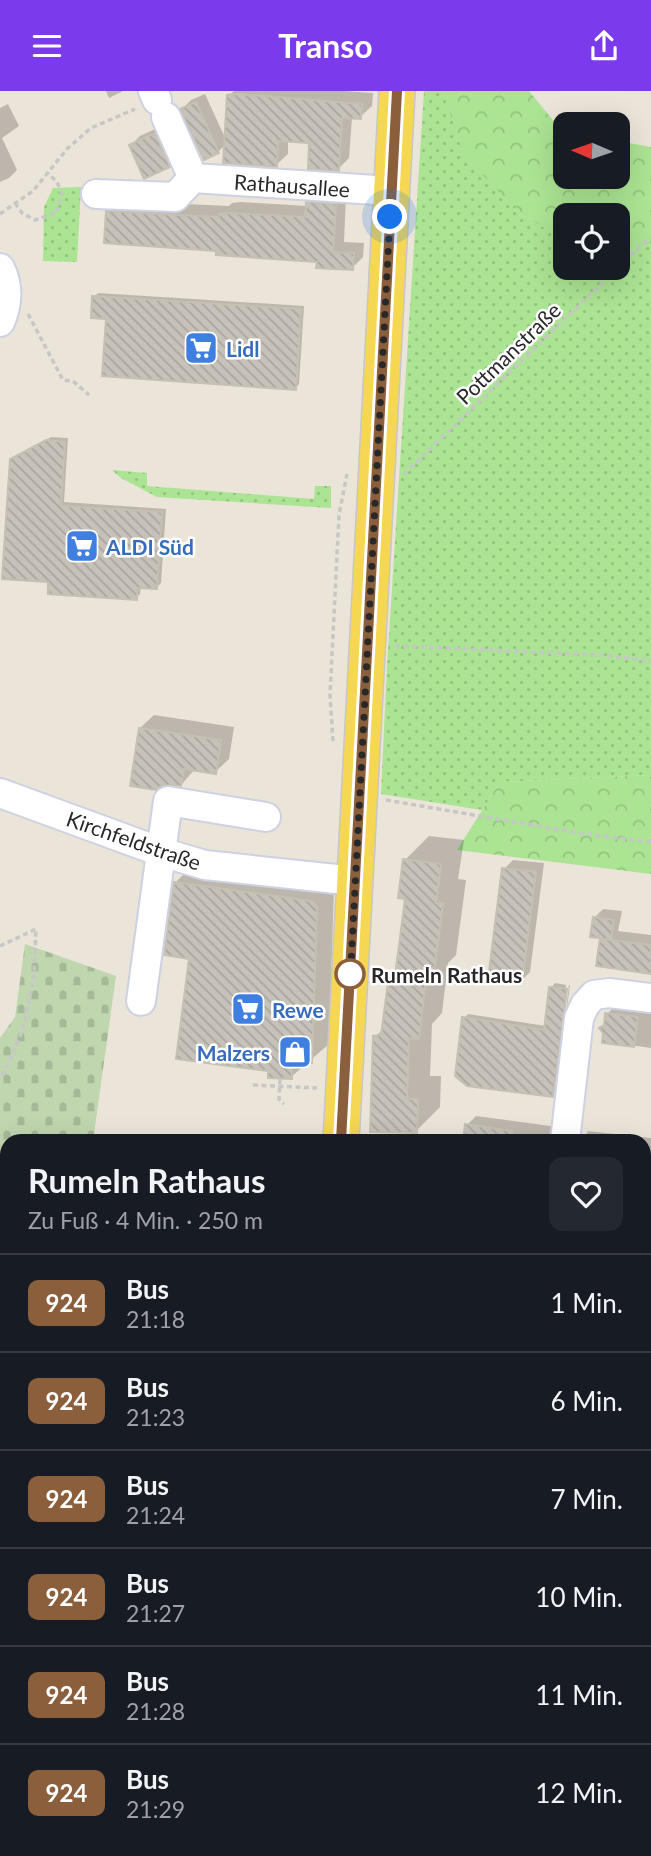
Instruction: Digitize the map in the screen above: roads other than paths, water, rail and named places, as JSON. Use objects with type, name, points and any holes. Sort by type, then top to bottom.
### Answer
[{"type":"main road","points":[[342,1134],[397,91]]},
{"type":"street","points":[[96,194],[175,197],[193,179],[158,103]]},
{"type":"street","name":"Rathausallee","points":[[193,179],[391,191]]},
{"type":"street","name":"Kirchfeldstraße","points":[[0,793],[161,852],[205,865],[355,881]]},
{"type":"street","points":[[141,1001],[168,801],[266,817]]},
{"type":"street","points":[[566,1134],[579,1018],[585,1005],[594,995],[609,993],[651,998]]},
{"type":"place","name":"Lidl","points":[[201,348]]},
{"type":"place","name":"ALDI Süd","points":[[82,546]]},
{"type":"place","name":"Rumeln Rathaus","points":[[350,974]]},
{"type":"place","name":"Rewe","points":[[248,1009]]},
{"type":"place","name":"Malzers","points":[[295,1052]]}]
